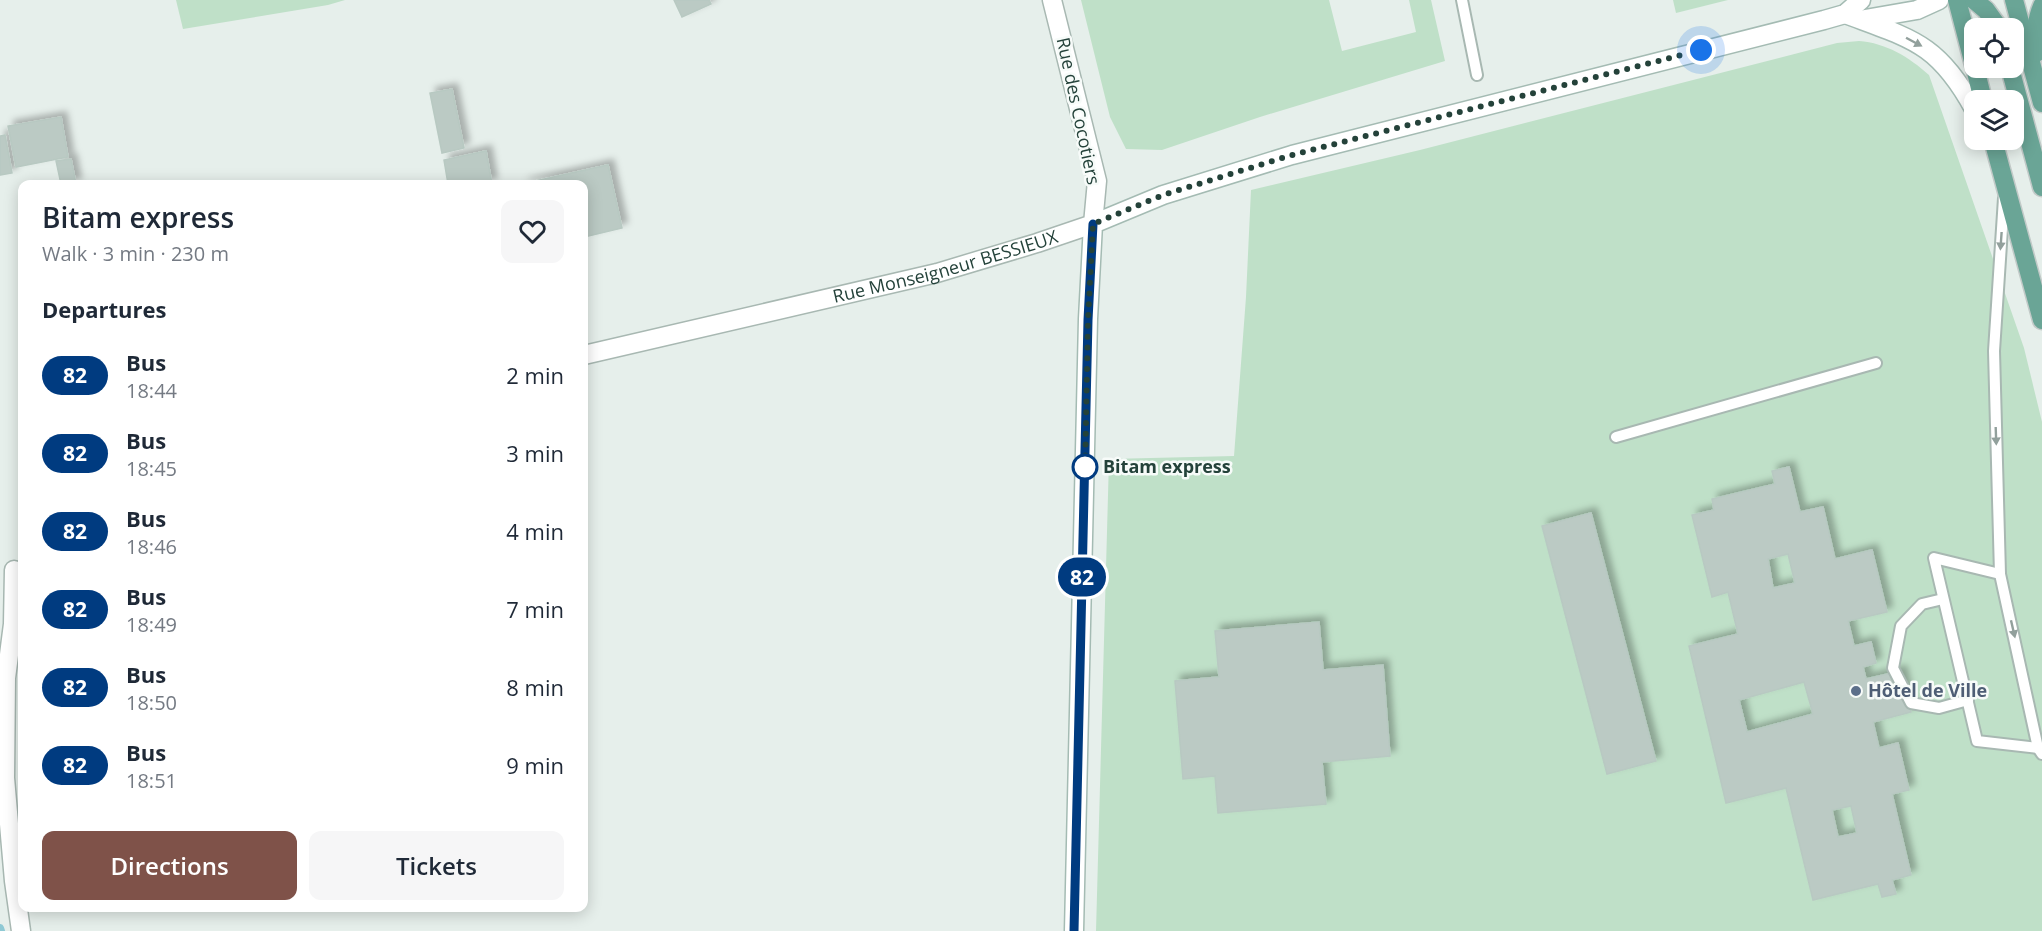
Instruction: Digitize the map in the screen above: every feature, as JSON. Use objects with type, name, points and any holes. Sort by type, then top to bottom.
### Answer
[{"type":"main road","points":[[1957,0],[1964,28]]},
{"type":"main road","points":[[1974,0],[1992,18]]},
{"type":"main road","points":[[2014,0],[2042,103]]},
{"type":"main road","points":[[2036,82],[2035,37],[2038,14],[2042,6]]},
{"type":"main road","points":[[2013,78],[2042,187]]},
{"type":"main road","points":[[1996,150],[2042,320]]},
{"type":"street","name":"Rue des Cocotiers","points":[[1052,0],[1097,181],[1088,320],[1074,931]]},
{"type":"street","points":[[1861,0],[1853,17],[1889,30],[1932,52],[1958,80],[1964,91]]},
{"type":"street","name":"Rue Monseigneur BESSIEUX","points":[[588,354],[937,273],[1037,243],[1093,224],[1163,195],[1302,152],[1824,20],[1917,10],[1939,0]]},
{"type":"street","points":[[12,571],[13,624],[6,678],[5,778],[18,910]]},
{"type":"street","points":[[18,912],[21,931]]},
{"type":"lane","points":[[1462,0],[1477,75]]},
{"type":"lane","points":[[2000,574],[1934,558],[1977,741],[2040,751],[2000,574],[1994,351],[2006,183]]},
{"type":"lane","points":[[1616,437],[1876,363]]},
{"type":"lane","points":[[1943,599],[1922,604],[1901,626],[1893,668],[1911,702],[1939,708],[1968,700]]},
{"type":"green space","points":[[176,0],[345,0],[328,5],[183,29]]},
{"type":"green space","points":[[1081,0],[1329,0],[1342,51],[1416,32],[1409,0],[1431,0],[1445,61],[1260,117],[1162,150],[1126,149],[1110,117]]},
{"type":"green space","points":[[1673,0],[1728,0],[1676,13]]},
{"type":"green space","points":[[1869,42],[1897,52],[1929,75],[2024,348],[2042,422],[2042,931],[1096,931],[1109,459],[1234,456],[1246,297],[1251,190],[1420,150],[1837,43]]},
{"type":"building","points":[[674,0],[709,0],[711,4],[682,17]]},
{"type":"building","points":[[452,89],[464,148],[442,153],[430,93]]},
{"type":"building","points":[[61,117],[68,157],[16,167],[8,126]]},
{"type":"building","points":[[5,135],[12,173],[0,175],[0,136]]},
{"type":"building","points":[[486,151],[491,180],[447,180],[444,160]]},
{"type":"building","points":[[71,159],[75,180],[60,180],[56,161]]},
{"type":"building","points":[[608,165],[622,228],[588,236],[588,180],[540,180]]},
{"type":"building","name":"Hôtel de Ville","points":[[1789,467],[1800,512],[1823,507],[1835,559],[1872,550],[1887,612],[1848,621],[1854,646],[1871,642],[1876,663],[1863,667],[1866,679],[1901,671],[1911,712],[1873,722],[1879,748],[1898,743],[1909,790],[1892,794],[1911,875],[1892,880],[1896,894],[1882,897],[1878,884],[1813,900],[1786,788],[1726,803],[1689,646],[1738,634],[1728,592],[1712,597],[1692,515],[1714,510],[1712,499],[1775,484],[1772,471]],"holes":[[[1788,554],[1795,583],[1773,588],[1768,559]],[[1804,682],[1813,714],[1747,732],[1739,700]],[[1851,806],[1857,833],[1838,837],[1832,810]]]},
{"type":"building","points":[[1591,513],[1656,761],[1607,774],[1542,526]]},
{"type":"building","points":[[1319,622],[1323,670],[1383,665],[1390,756],[1322,762],[1326,804],[1218,813],[1215,776],[1183,779],[1175,681],[1219,677],[1215,631]]},
{"type":"bus line","name":"82","points":[[1074,931],[1088,320],[1093,224]]},
{"type":"place","name":"Bitam express","points":[[1085,467]]},
{"type":"place","name":"Hôtel de Ville","points":[[1856,691]]},
{"type":"route","points":[[1085,467],[1085,472],[1088,320],[1093,224],[1163,195],[1292,155],[1701,50]]}]
